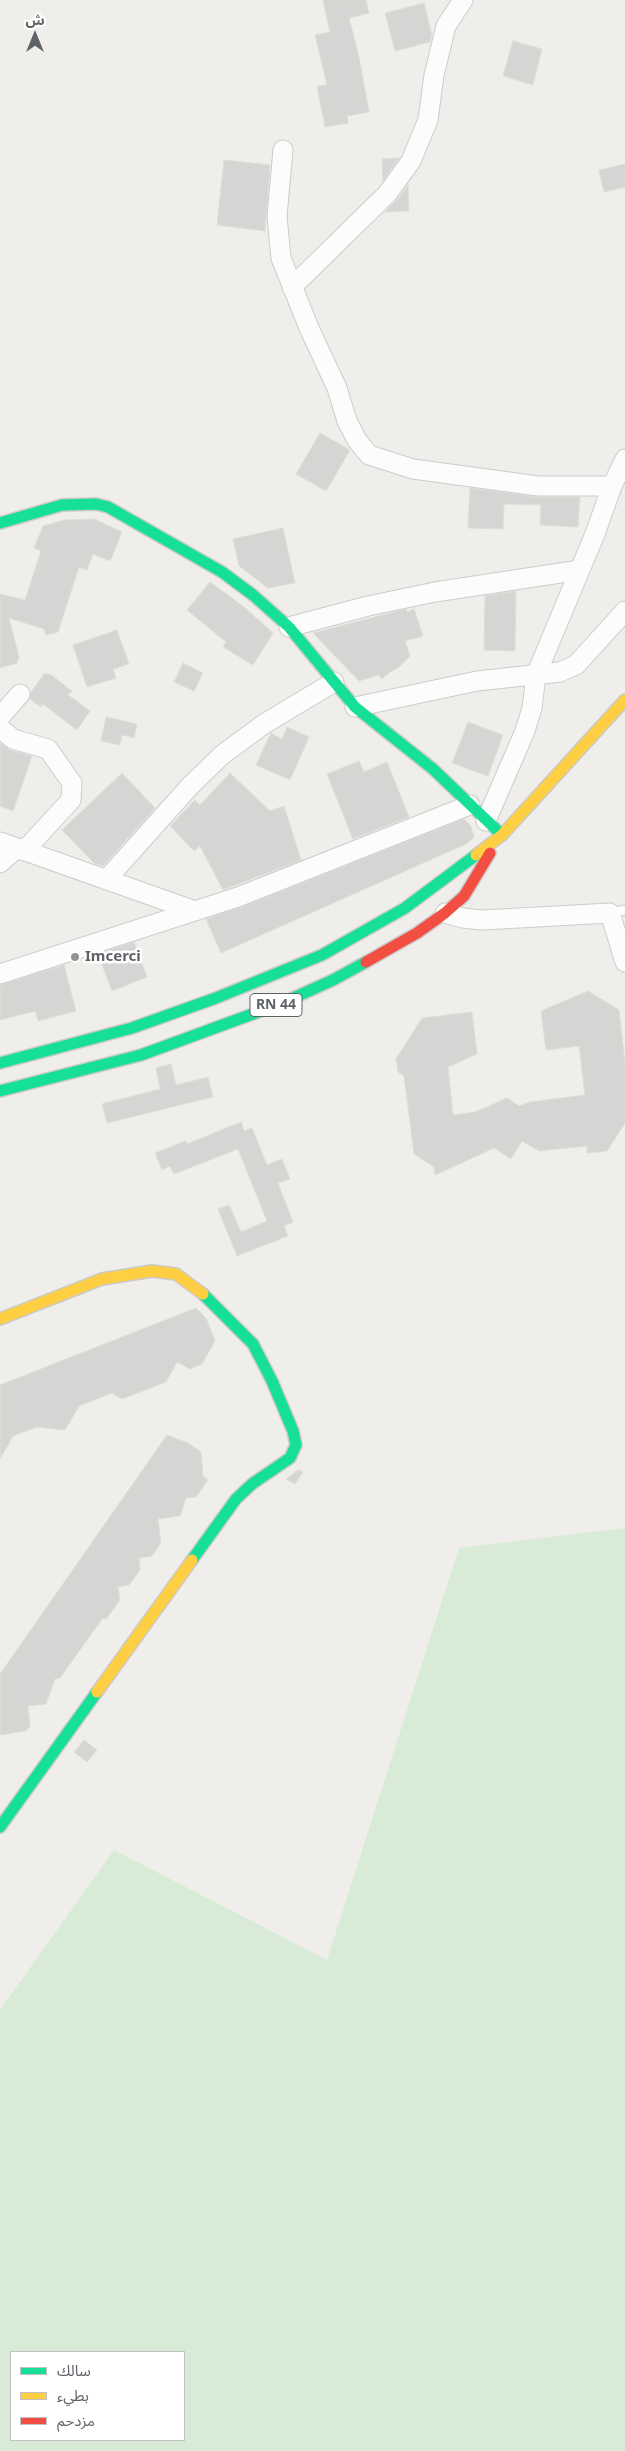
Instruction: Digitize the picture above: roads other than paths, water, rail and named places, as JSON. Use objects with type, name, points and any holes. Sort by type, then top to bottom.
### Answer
[{"type":"street","points":[[292,287],[387,194],[411,161],[428,120],[434,75],[446,26],[463,0]]},
{"type":"street","points":[[283,150],[276,216],[277,238],[281,258],[337,388],[348,421],[369,455],[385,462],[413,469],[538,486],[612,486]]},
{"type":"street","points":[[486,821],[525,731],[532,708],[536,675],[580,570],[612,486],[625,459]]},
{"type":"street","points":[[0,523],[62,505],[89,504],[108,507],[222,572],[289,627],[355,707],[432,769],[502,835]]},
{"type":"street","points":[[289,627],[368,606],[435,592],[580,570]]},
{"type":"street","points":[[355,707],[477,682],[560,672],[576,666],[625,612]]},
{"type":"street","points":[[106,880],[190,786],[222,755],[264,724],[334,682]]},
{"type":"street","points":[[0,717],[20,694]]},
{"type":"street","name":"RN 44","points":[[0,1063],[132,1028],[270,978],[322,954],[425,895],[502,835],[625,700]]},
{"type":"street","points":[[0,728],[13,739],[48,749],[72,783],[71,800],[14,847],[0,863]]},
{"type":"street","points":[[0,974],[281,881],[470,805]]},
{"type":"street","name":"RN 44","points":[[0,1091],[140,1055],[280,1004],[333,980],[417,933],[464,896],[502,835]]},
{"type":"street","points":[[14,847],[195,911]]},
{"type":"street","points":[[445,912],[463,918],[482,920],[618,911],[625,962]]},
{"type":"street","points":[[0,1319],[102,1279],[152,1272],[176,1274],[196,1287],[252,1344],[272,1381],[293,1431],[296,1445],[290,1458],[252,1484],[236,1500],[0,1827]]},
{"type":"place","name":"Imcerci","points":[[75,957]]}]
